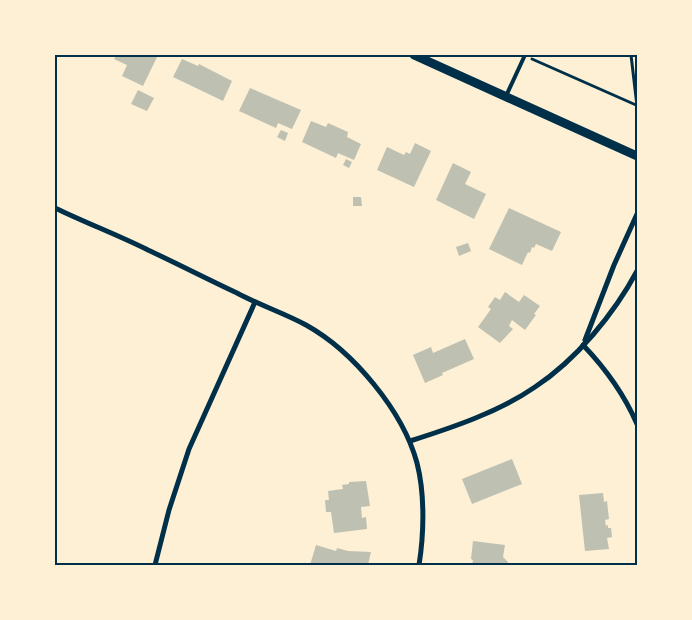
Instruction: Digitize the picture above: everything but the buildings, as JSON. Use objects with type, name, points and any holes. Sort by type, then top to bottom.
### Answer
[{"type":"street","points":[[414,55],[637,156]]},
{"type":"street","points":[[56,210],[148,250],[255,302],[306,324],[334,343],[360,369],[392,409],[410,441],[418,464],[422,496],[423,528],[419,565]]},
{"type":"street","points":[[584,345],[608,280],[637,214]]},
{"type":"street","points":[[410,441],[448,429],[515,399],[534,388],[558,370],[584,345],[624,294],[637,271]]},
{"type":"street","points":[[155,565],[169,510],[189,449],[255,302]]},
{"type":"street","points":[[584,345],[599,361],[622,393],[637,424]]},
{"type":"lane","points":[[506,96],[524,55]]},
{"type":"path","points":[[524,55],[637,106]]},
{"type":"path","points":[[631,55],[637,106]]}]
